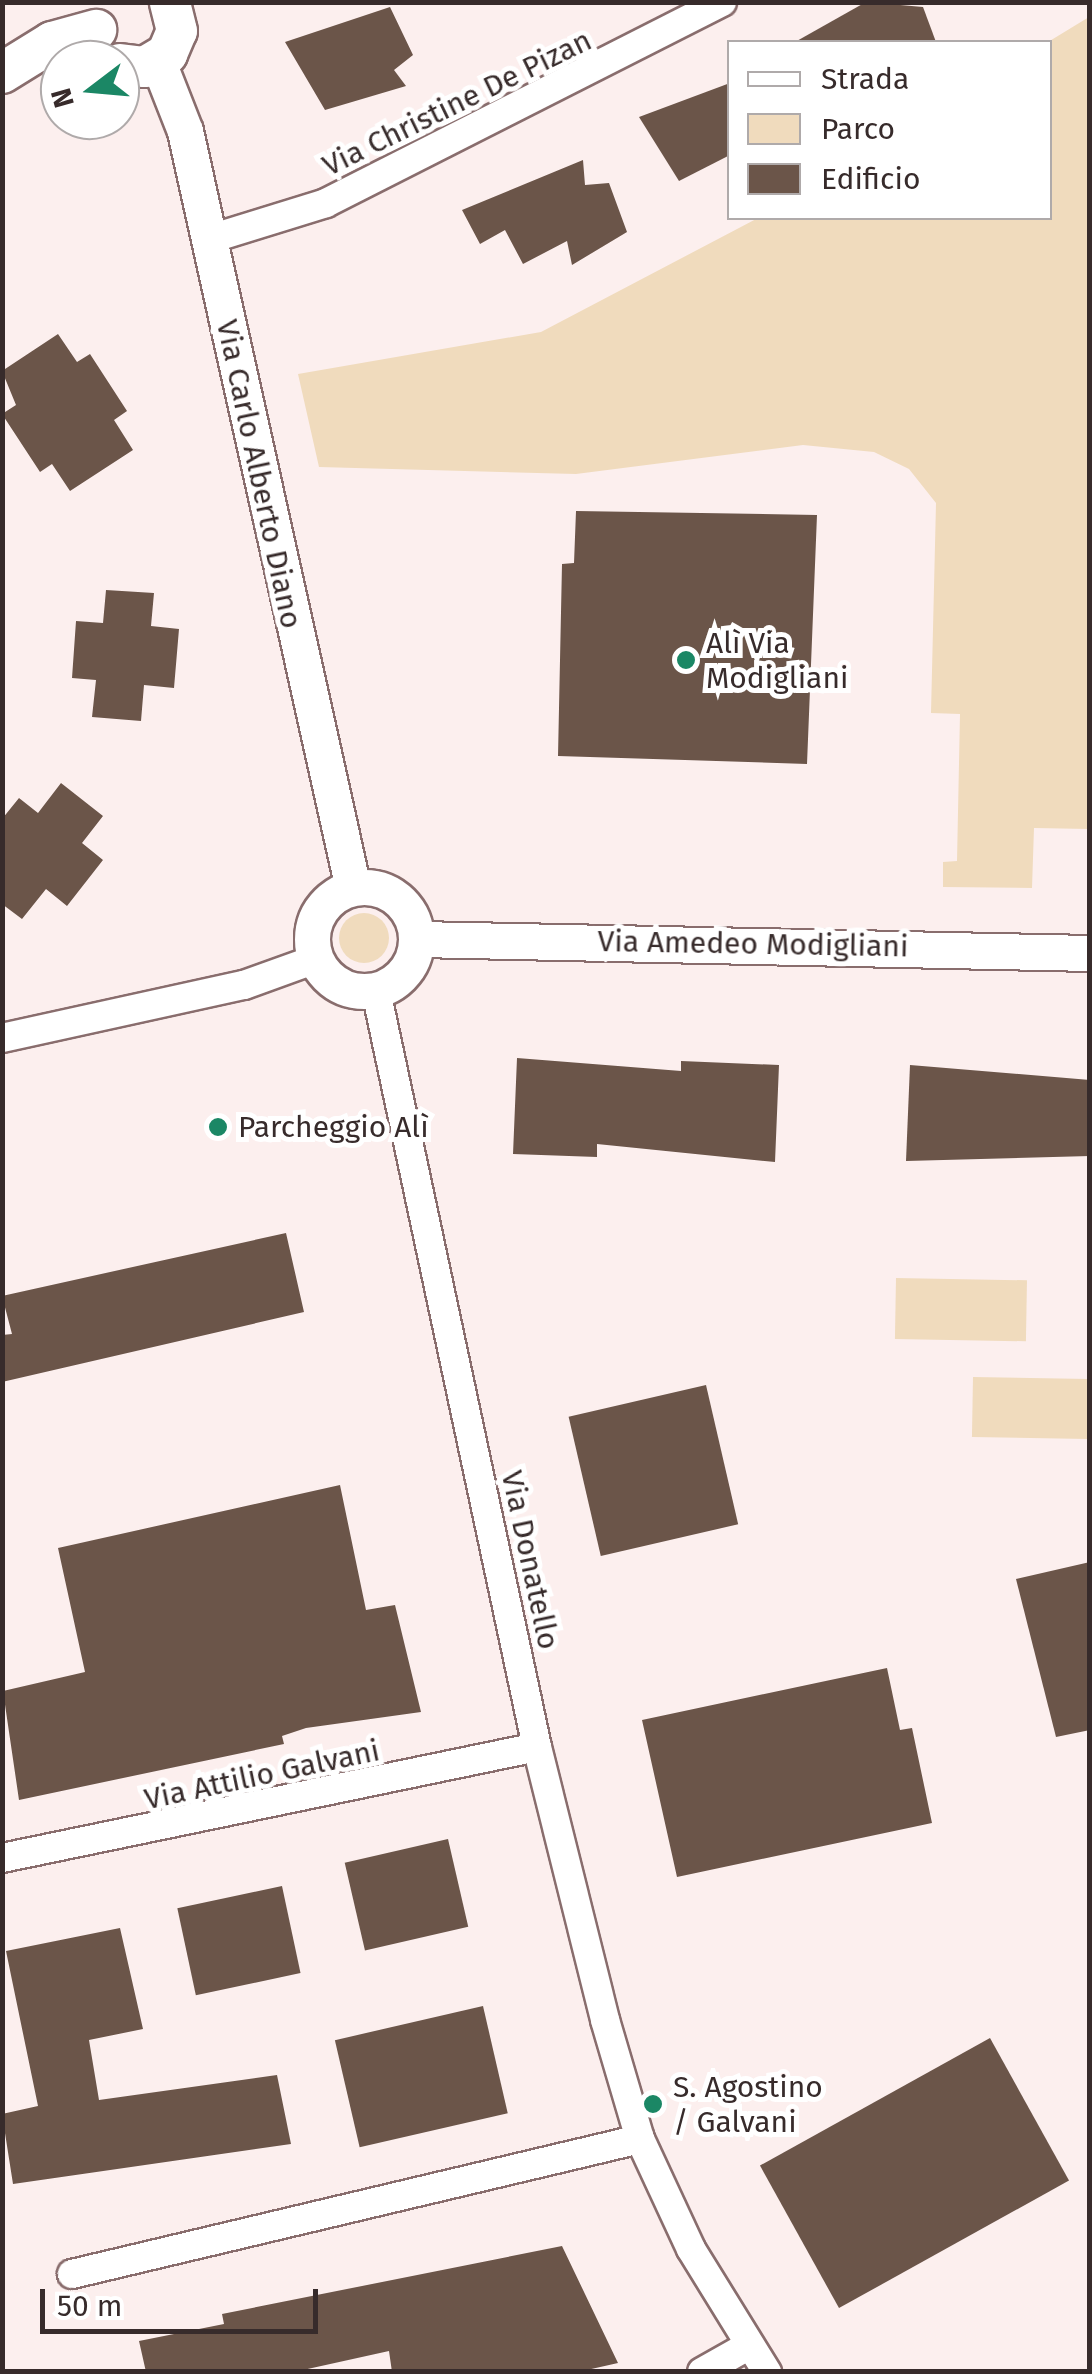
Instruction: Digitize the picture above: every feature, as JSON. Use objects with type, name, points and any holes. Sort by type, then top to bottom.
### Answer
[{"type":"main road","name":"Via Carlo Alberto Diano","points":[[140,62],[178,31],[170,2]]},
{"type":"main road","points":[[2,73],[52,42],[104,31]]},
{"type":"street","name":"Via Christine De Pizan","points":[[210,239],[326,203],[722,2]]},
{"type":"street","name":"Via Carlo Alberto Diano","points":[[140,65],[210,239],[353,888]]},
{"type":"street","points":[[353,888],[397,898],[416,939],[406,972],[376,990],[334,982],[316,960],[315,924],[353,888]]},
{"type":"street","name":"Via Amedeo Modigliani","points":[[416,939],[1090,953]]},
{"type":"street","points":[[2,1038],[244,985],[316,960]]},
{"type":"street","name":"Via Donatello","points":[[376,990],[538,1747],[640,2139],[748,2346],[767,2372]]},
{"type":"street","name":"Via Attilio Galvani","points":[[2,1858],[538,1747]]},
{"type":"street","points":[[72,2274],[640,2139]]},
{"type":"street","points":[[702,2372],[748,2346]]},
{"type":"green space","points":[[1089,17],[1089,829],[1034,828],[1032,888],[943,887],[943,862],[957,861],[960,714],[931,713],[936,503],[909,469],[874,452],[803,445],[576,474],[319,467],[298,374],[541,332],[754,220],[1052,220],[1051,40]]},
{"type":"green space","points":[[364,913],[382,920],[389,938],[382,956],[364,963],[346,956],[339,938],[346,920]]},
{"type":"green space","points":[[896,1278],[1027,1280],[1026,1341],[895,1339]]},
{"type":"green space","points":[[973,1377],[1089,1379],[1088,1439],[972,1437]]},
{"type":"building","points":[[866,2],[923,7],[935,40],[799,40]]},
{"type":"building","points":[[390,7],[413,55],[394,70],[406,86],[325,110],[285,42]]},
{"type":"building","points":[[727,84],[727,157],[679,181],[639,117]]},
{"type":"building","points":[[583,160],[585,185],[609,183],[627,232],[572,265],[567,241],[523,264],[505,230],[480,244],[462,210]]},
{"type":"building","points":[[58,334],[77,362],[90,354],[127,411],[114,420],[133,450],[70,491],[52,464],[40,472],[2,414],[16,405],[2,371]]},
{"type":"building","name":"Alì Via Modigliani","points":[[576,511],[817,515],[807,764],[558,756],[562,564],[574,563]]},
{"type":"building","points":[[106,590],[154,593],[151,626],[179,629],[174,688],[144,685],[141,721],[92,717],[96,680],[72,678],[76,621],[103,623]]},
{"type":"building","points":[[61,783],[103,816],[82,843],[103,860],[67,906],[46,889],[22,919],[2,904],[2,819],[19,798],[38,813]]},
{"type":"building","points":[[517,1058],[681,1071],[681,1061],[779,1065],[775,1162],[597,1144],[597,1157],[513,1154]]},
{"type":"building","points":[[910,1065],[1090,1080],[1090,1156],[906,1161]]},
{"type":"building","points":[[286,1233],[304,1312],[2,1382],[2,1335],[12,1334],[2,1296]]},
{"type":"building","points":[[706,1385],[738,1524],[601,1556],[569,1417]]},
{"type":"building","points":[[340,1485],[366,1610],[395,1605],[421,1712],[306,1728],[282,1736],[284,1744],[19,1800],[3,1691],[85,1672],[58,1548]]},
{"type":"building","points":[[1090,1562],[1090,1730],[1056,1737],[1016,1579]]},
{"type":"building","points":[[887,1668],[900,1730],[912,1728],[932,1823],[677,1877],[642,1720]]},
{"type":"building","points":[[448,1839],[468,1927],[365,1951],[345,1863]]},
{"type":"building","points":[[282,1886],[301,1973],[196,1995],[177,1908]]},
{"type":"building","points":[[120,1928],[143,2029],[89,2040],[99,2100],[277,2075],[291,2144],[13,2184],[2,2114],[38,2106],[6,1951]]},
{"type":"building","points":[[483,2006],[508,2113],[360,2147],[335,2040]]},
{"type":"building","points":[[990,2038],[1069,2181],[839,2308],[760,2166]]},
{"type":"building","points":[[562,2246],[618,2363],[578,2372],[392,2372],[389,2351],[294,2372],[146,2372],[139,2341],[224,2324],[222,2314]]},
{"type":"place","name":"Alì Via Modigliani","points":[[686,660]]},
{"type":"place","name":"Parcheggio Alì","points":[[218,1127]]},
{"type":"place","name":"S. Agostino / Galvani","points":[[653,2104]]}]
